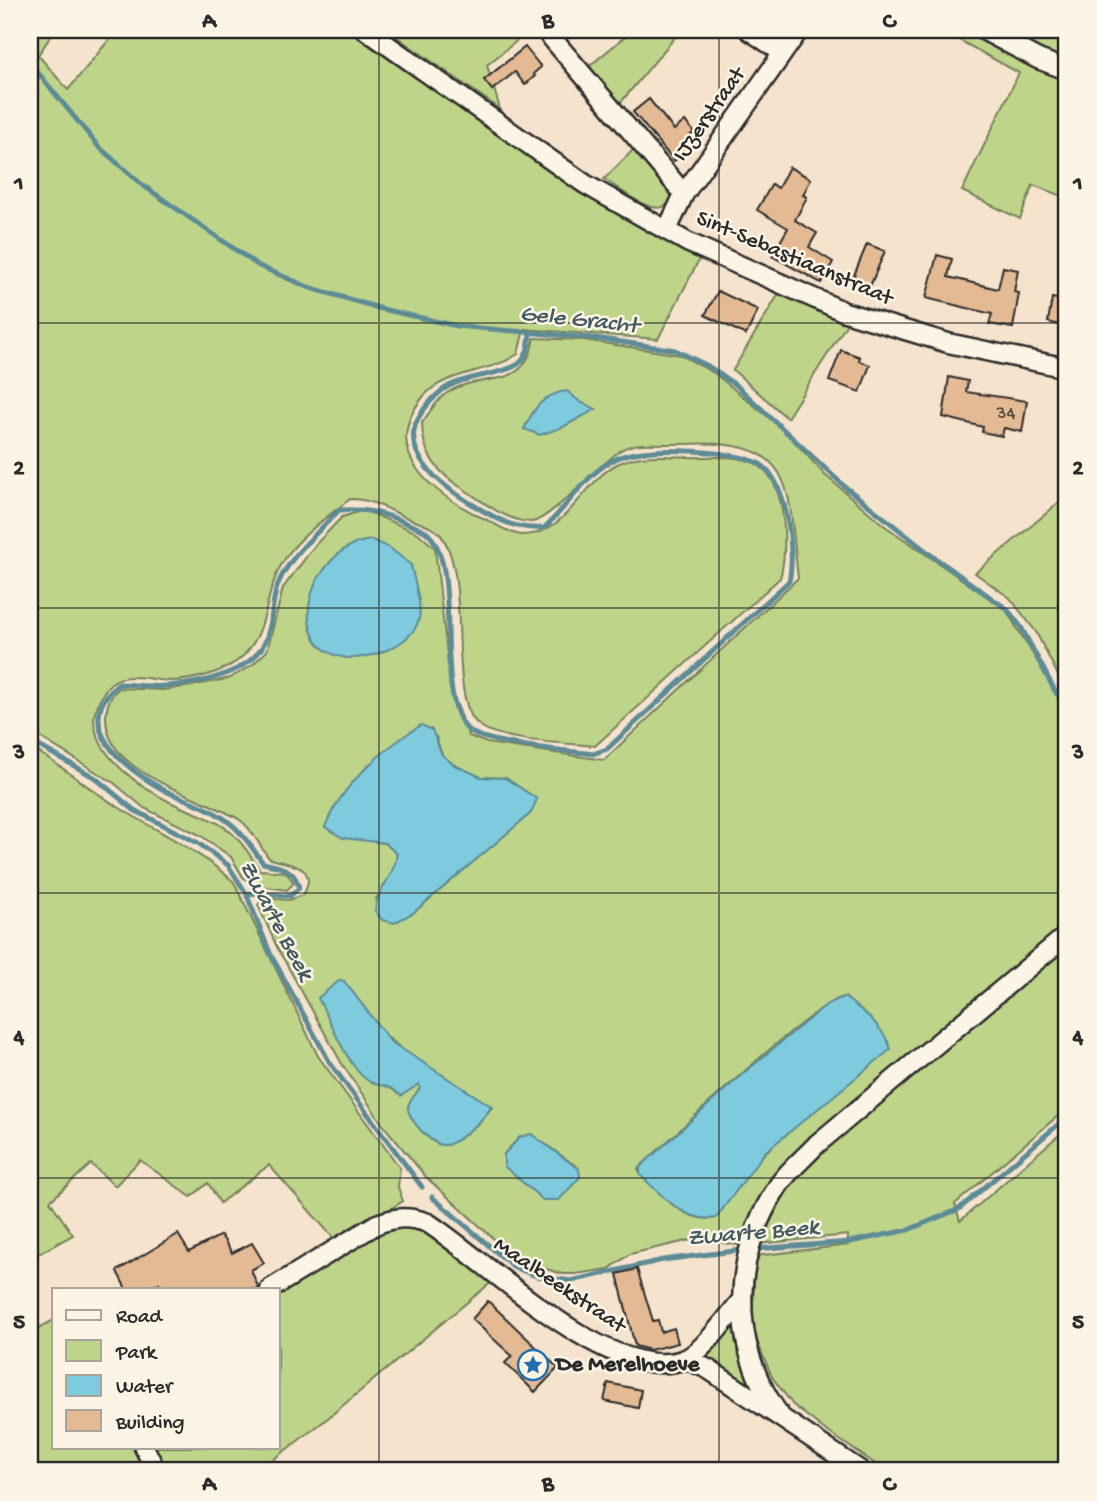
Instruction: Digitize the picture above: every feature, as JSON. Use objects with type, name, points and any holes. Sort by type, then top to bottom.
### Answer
[{"type":"street","name":"Sint-Sebastiaanstraat","points":[[366,30],[585,184],[667,230],[766,279],[845,312],[948,343],[1067,368]]},
{"type":"street","name":"Sint-Sebastiaanstraat","points":[[545,30],[684,194],[667,230]]},
{"type":"street","points":[[749,30],[783,53]]},
{"type":"street","name":"IJzerstraat","points":[[684,194],[799,30]]},
{"type":"street","points":[[983,30],[1038,59],[1067,70]]},
{"type":"street","points":[[781,1417],[768,1399],[748,1354],[740,1301],[745,1262],[759,1218],[782,1180],[817,1144],[1067,935]]},
{"type":"street","name":"Maalbeekstraat","points":[[272,1288],[377,1224],[396,1217],[415,1218],[437,1229],[509,1286],[614,1353],[646,1363],[686,1359]]},
{"type":"street","points":[[740,1301],[686,1359],[708,1369],[861,1471]]},
{"type":"street","points":[[145,1448],[156,1471]]},
{"type":"green space","points":[[30,30],[55,30],[38,55],[68,90],[117,30],[347,30],[584,194],[700,258],[658,339],[524,329],[518,354],[432,388],[410,418],[406,438],[410,456],[420,472],[451,500],[505,530],[523,535],[538,533],[563,517],[605,472],[617,464],[644,457],[663,456],[747,460],[762,468],[770,477],[781,504],[784,552],[780,578],[595,746],[518,738],[489,731],[479,725],[469,711],[463,690],[455,576],[449,551],[439,533],[378,505],[350,499],[310,531],[285,558],[274,580],[257,636],[251,647],[236,662],[209,675],[188,679],[169,681],[132,677],[116,680],[103,694],[94,716],[96,733],[102,745],[121,769],[158,796],[227,829],[241,843],[260,870],[286,872],[294,883],[287,890],[253,885],[243,877],[231,857],[200,835],[144,808],[114,783],[30,731]]},
{"type":"green space","points":[[387,30],[530,30],[487,65],[500,109]]},
{"type":"green space","points":[[633,30],[681,30],[617,107],[586,69]]},
{"type":"green space","points":[[941,30],[989,30],[1027,60],[1067,79],[1067,198],[1033,185],[1020,219],[962,191],[1019,73]]},
{"type":"green space","points":[[995,30],[1067,30],[1067,64]]},
{"type":"green space","points":[[638,145],[674,194],[669,204],[652,207],[641,203],[604,179]]},
{"type":"green space","points":[[781,290],[848,322],[787,418],[733,370]]},
{"type":"green space","points":[[534,338],[584,340],[681,355],[714,373],[783,429],[825,475],[885,526],[1006,610],[1067,710],[1067,924],[827,1131],[744,1246],[695,1239],[630,1254],[609,1269],[576,1274],[563,1274],[518,1261],[426,1177],[383,1125],[342,1064],[277,947],[258,905],[264,898],[289,900],[303,895],[308,877],[305,872],[269,858],[240,820],[157,781],[137,768],[120,754],[110,737],[106,716],[110,700],[119,688],[163,690],[192,686],[230,678],[252,665],[267,651],[283,588],[316,544],[342,517],[364,510],[418,533],[435,548],[451,689],[469,736],[487,743],[604,760],[798,578],[792,518],[780,475],[768,460],[749,450],[721,444],[643,444],[627,447],[562,503],[539,519],[522,521],[496,510],[455,484],[433,462],[425,444],[422,423],[447,393],[461,386],[512,374],[529,356]],"holes":[[[436,737],[442,755],[454,765],[481,777],[506,778],[536,799],[531,813],[413,913],[376,899],[394,872],[397,854],[385,843],[365,840]],[[845,997],[876,1024],[779,1139],[751,1167],[716,1218],[692,1216],[672,1204],[638,1170],[640,1167],[777,1043],[830,1003]],[[379,1029],[408,1055],[492,1107],[479,1123],[449,1144],[441,1143],[423,1131],[408,1106],[420,1088],[419,1083],[398,1094],[389,1087],[369,1080],[360,1072]],[[531,1134],[576,1166],[504,1166],[504,1154],[520,1137]]]},
{"type":"green space","points":[[1061,501],[1067,512],[1067,693],[1036,632],[1010,598],[975,573]]},
{"type":"green space","points":[[30,747],[115,805],[191,850],[234,882],[318,1056],[400,1168],[398,1187],[403,1201],[337,1242],[269,1165],[220,1203],[208,1183],[191,1197],[140,1160],[115,1186],[91,1164],[50,1201],[73,1235],[31,1258]]},
{"type":"green space","points":[[1067,944],[1067,1108],[955,1204],[960,1221],[1067,1128],[1067,1471],[886,1471],[793,1405],[772,1377],[752,1328],[755,1256],[848,1245],[848,1235],[757,1244],[789,1180]]},
{"type":"green space","points":[[421,1226],[494,1280],[323,1422],[258,1471],[165,1471],[154,1448],[280,1448],[280,1291],[383,1227]]},
{"type":"green space","points":[[52,1321],[52,1448],[140,1448],[152,1471],[30,1471],[30,1325],[39,1328]]},
{"type":"green space","points":[[731,1324],[737,1327],[756,1385],[755,1392],[705,1359],[704,1354]]},
{"type":"water","points":[[567,391],[580,402],[596,409],[563,427],[540,435],[524,429],[540,403],[552,395]]},
{"type":"water","points":[[372,540],[390,548],[411,565],[419,599],[419,619],[415,629],[407,637],[387,650],[363,657],[342,657],[319,645],[313,635],[309,623],[311,598],[321,574],[337,555],[356,543]]},
{"type":"water","points":[[421,725],[432,730],[442,755],[454,765],[481,777],[505,778],[537,799],[531,813],[413,913],[394,923],[382,920],[375,911],[397,854],[385,843],[343,838],[325,827],[341,797],[365,769],[392,745]]},
{"type":"water","points":[[340,980],[344,981],[391,1042],[491,1106],[471,1129],[445,1145],[434,1142],[416,1125],[409,1112],[408,1107],[420,1088],[419,1084],[401,1096],[390,1088],[371,1083],[360,1073],[346,1054],[318,998]]},
{"type":"water","points":[[844,997],[878,1026],[891,1049],[765,1152],[716,1218],[704,1218],[683,1212],[640,1175],[640,1167],[739,1077],[827,1004]]},
{"type":"water","points":[[531,1134],[579,1169],[580,1177],[559,1200],[543,1200],[504,1166],[504,1154],[520,1137]]},
{"type":"building","points":[[525,47],[541,67],[533,74],[535,76],[525,85],[515,72],[492,90],[484,80]]},
{"type":"building","points":[[649,99],[674,130],[685,121],[694,132],[684,141],[690,148],[674,161],[633,112]]},
{"type":"building","points":[[789,167],[811,179],[803,195],[807,197],[795,220],[817,233],[809,247],[833,262],[821,283],[772,256],[788,228],[757,210],[772,184],[778,188]]},
{"type":"building","points":[[867,244],[885,251],[868,291],[850,285]]},
{"type":"building","points":[[937,255],[952,259],[948,277],[998,289],[1003,267],[1018,270],[1014,292],[1019,293],[1013,328],[989,324],[992,314],[926,298]]},
{"type":"building","points":[[718,291],[758,310],[746,335],[705,315]]},
{"type":"building","points":[[1052,298],[1067,301],[1067,327],[1048,322]]},
{"type":"building","points":[[841,350],[860,357],[859,361],[870,365],[860,392],[829,381]]},
{"type":"building","points":[[949,377],[968,381],[966,392],[1027,401],[1022,432],[1004,428],[1002,436],[982,432],[983,427],[943,417]]},
{"type":"building","points":[[178,1234],[189,1252],[221,1235],[232,1253],[252,1243],[264,1263],[251,1270],[259,1288],[162,1288],[159,1283],[149,1288],[126,1288],[117,1271]]},
{"type":"building","points":[[637,1269],[653,1321],[658,1320],[661,1332],[674,1328],[678,1343],[650,1350],[635,1346],[617,1274]]},
{"type":"building","points":[[488,1301],[558,1368],[535,1392],[505,1363],[512,1356],[472,1319]]},
{"type":"building","points":[[608,1383],[641,1390],[638,1408],[604,1401]]},
{"type":"waterway","name":"Gele Gracht","points":[[30,63],[98,146],[141,184],[259,266],[308,287],[382,309],[457,326],[602,339],[675,350],[708,366],[737,386],[844,486],[931,555],[1007,609],[1021,627],[1067,708]]},
{"type":"waterway","points":[[246,893],[290,896],[299,888],[290,872],[263,863],[244,837],[227,821],[206,808],[162,789],[118,757],[107,744],[99,715],[105,699],[118,684],[160,686],[193,683],[222,675],[248,662],[265,642],[276,591],[283,573],[297,554],[339,510],[382,514],[426,532],[438,548],[444,571],[451,687],[457,711],[467,729],[475,734],[526,746],[593,754],[607,749],[789,581],[790,535],[782,499],[768,471],[758,463],[746,459],[693,451],[655,451],[626,455],[602,467],[544,528],[516,526],[500,520],[437,479],[418,455],[414,441],[415,427],[422,412],[449,386],[519,363],[527,352],[530,334]]},
{"type":"waterway","name":"Zwarte Beek","points":[[30,741],[94,777],[134,810],[198,843],[228,865],[246,893],[270,953],[330,1063],[422,1187]]},
{"type":"waterway","name":"Zwarte Beek","points":[[432,1197],[514,1267],[536,1276],[571,1281],[663,1260],[742,1250],[850,1242],[908,1230],[959,1209],[1067,1117]]},
{"type":"place","name":"De Merelhoeve","points":[[533,1365]]}]
